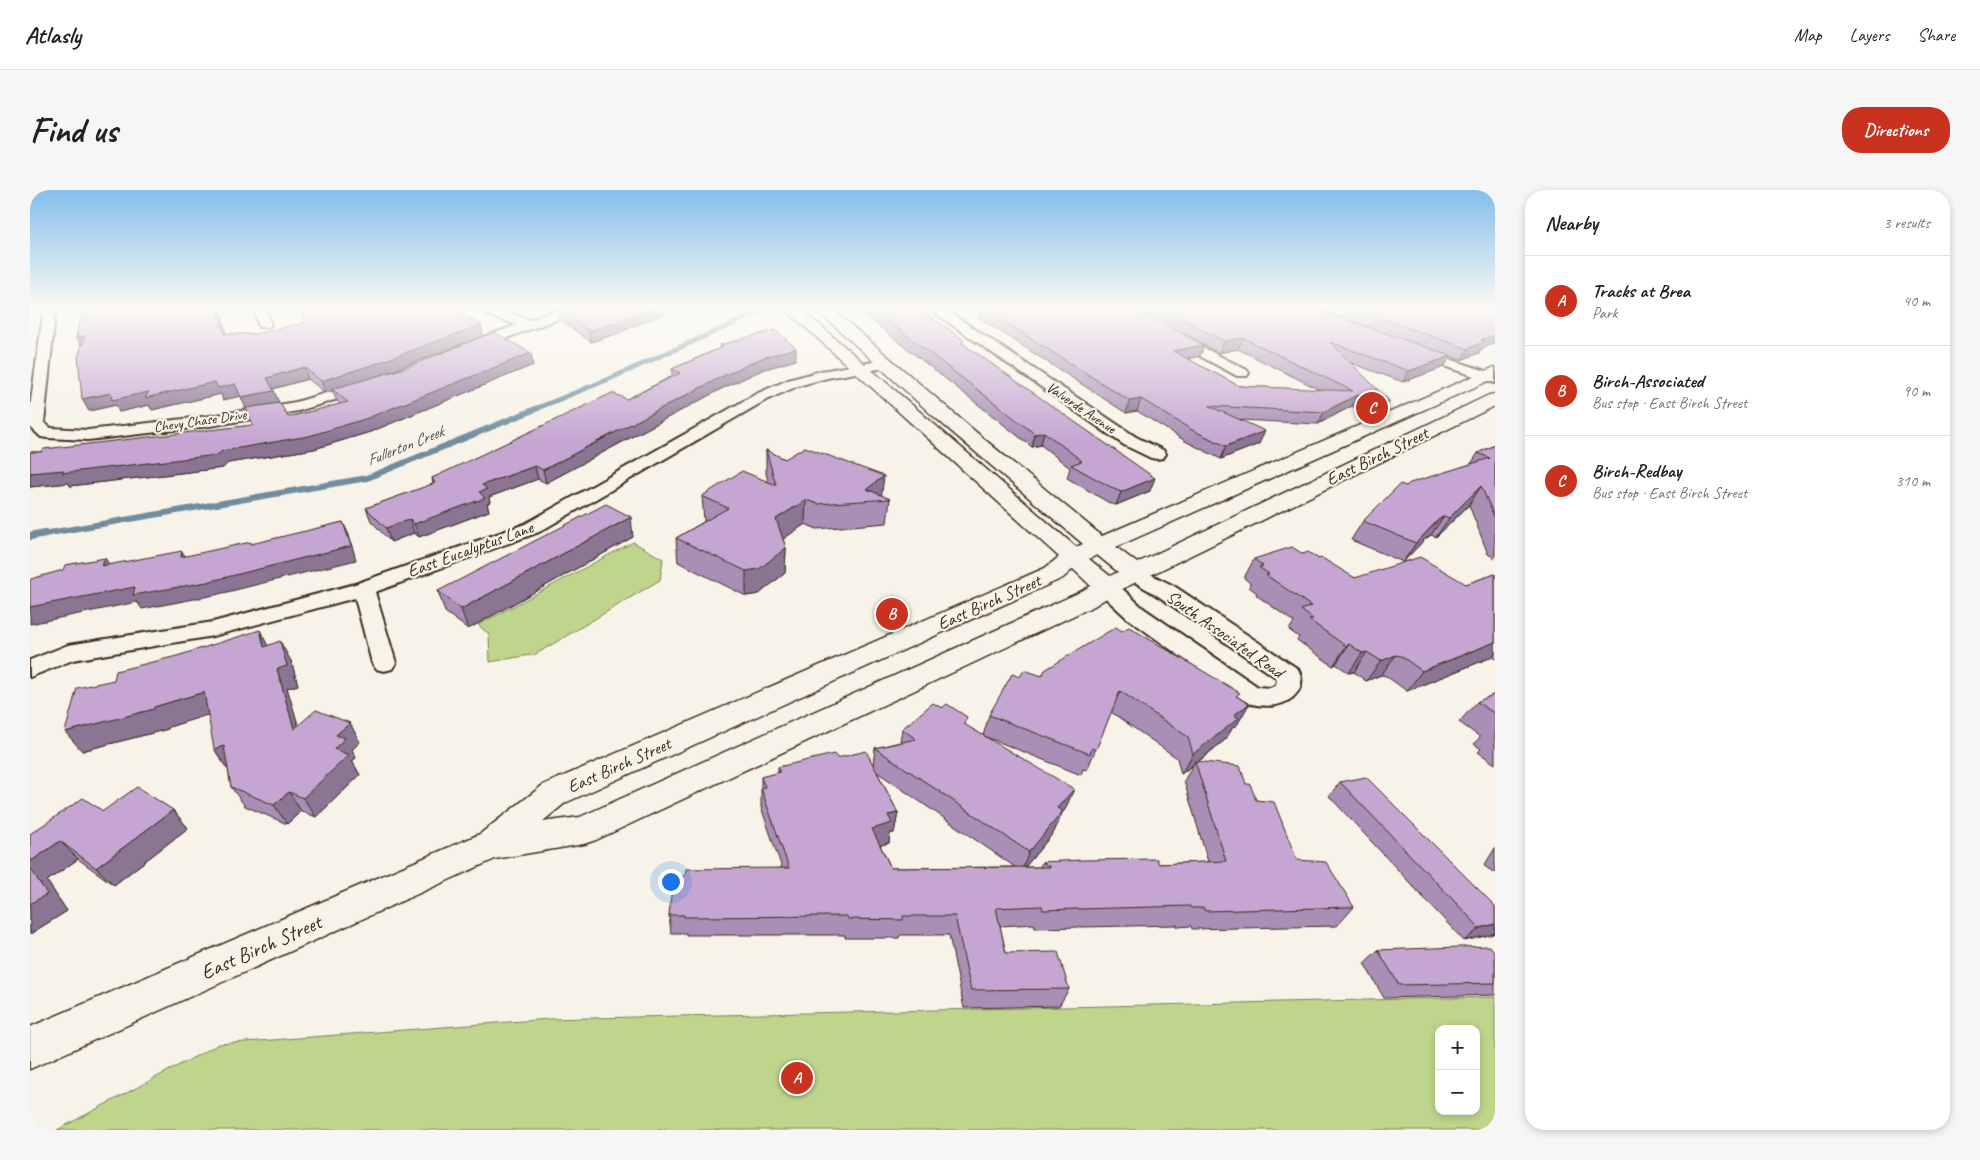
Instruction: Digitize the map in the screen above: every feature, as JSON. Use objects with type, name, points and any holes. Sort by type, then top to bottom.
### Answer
[{"type":"street","name":"Chevy Chase Drive","points":[[45,352],[36,424],[47,434],[88,435],[210,421],[298,406],[384,380]]},
{"type":"street","points":[[453,354],[458,352]]},
{"type":"street","name":"South Associated Road","points":[[841,352],[1135,613],[1253,696],[1274,697],[1288,689],[1289,675],[1166,591],[1135,574],[871,352]]},
{"type":"street","name":"Valverde Avenue","points":[[999,352],[1130,441],[1157,454]]},
{"type":"street","points":[[1203,352],[1242,373]]},
{"type":"street","points":[[1418,352],[1492,375]]},
{"type":"street","name":"East Eucalyptus Lane","points":[[30,669],[68,653],[213,629],[363,589],[532,528],[674,445],[761,397],[793,382],[885,364]]},
{"type":"street","name":"East Birch Street","points":[[491,845],[554,794],[1054,573],[1073,557],[1492,375]]},
{"type":"street","name":"East Birch Street","points":[[30,1048],[491,845],[584,830],[1085,600],[1107,587],[1495,399]]},
{"type":"street","points":[[363,589],[384,663]]},
{"type":"green space","points":[[633,542],[663,559],[660,580],[536,654],[490,662],[489,634],[478,625]]},
{"type":"green space","points":[[1495,997],[1495,1130],[57,1130],[219,1044],[549,1019]]},
{"type":"building","points":[[80,352],[408,352],[321,381],[304,367],[267,378],[274,391],[241,397],[235,384],[218,388],[215,382],[145,398],[149,392],[112,400],[111,393],[82,399],[78,357]]},
{"type":"building","points":[[445,352],[531,353],[365,419],[309,436],[222,451],[217,455],[62,473],[64,470],[30,473],[30,452],[253,425],[246,408],[280,403],[288,417],[348,402],[332,389],[405,368]]},
{"type":"building","points":[[712,352],[783,352],[762,358],[721,377],[543,470],[535,466],[482,485],[487,489],[479,492],[485,498],[414,524],[410,519],[386,528],[366,508],[435,483],[432,478],[612,393],[627,399],[680,373],[672,369]]},
{"type":"building","points":[[928,352],[975,352],[1155,478],[1121,492],[1071,465],[1082,461],[1044,432],[1035,434]]},
{"type":"building","points":[[1052,352],[1175,352],[1239,386],[1353,391],[1272,352],[1340,352],[1389,401],[1381,405],[1359,394],[1324,412],[1209,406],[1265,431],[1226,446],[1192,430],[1141,399],[1130,401]]},
{"type":"building","points":[[1357,352],[1439,352],[1451,356],[1409,371]]},
{"type":"building","points":[[1495,445],[1495,518],[1481,486],[1449,518],[1444,516],[1438,520],[1416,543],[1363,521],[1400,484],[1406,486],[1410,483],[1490,458],[1478,453]]},
{"type":"building","points":[[805,447],[884,476],[867,489],[890,499],[818,504],[806,500],[776,519],[786,548],[759,569],[746,571],[676,538],[728,508],[702,496],[742,471],[776,485],[766,450],[785,459]]},
{"type":"building","points":[[606,504],[631,517],[461,609],[438,591]]},
{"type":"building","points":[[343,522],[351,546],[207,582],[133,595],[135,587],[30,607],[31,579],[63,570],[65,565],[105,558],[102,566],[182,551],[181,557],[251,542],[251,544]]},
{"type":"building","points":[[1292,547],[1303,554],[1308,552],[1319,559],[1322,558],[1355,578],[1420,557],[1466,584],[1495,574],[1495,642],[1422,671],[1401,656],[1396,655],[1381,661],[1367,652],[1362,653],[1349,644],[1346,646],[1309,620],[1313,619],[1301,610],[1311,606],[1266,575],[1269,574],[1259,567],[1263,566],[1254,559]]},
{"type":"building","points":[[1116,627],[1122,631],[1129,627],[1240,693],[1236,696],[1249,704],[1234,715],[1239,718],[1193,754],[1188,737],[1120,691],[1096,750],[1092,748],[1090,754],[989,715],[1012,674],[1020,677],[1024,670],[1042,676],[1045,670]]},
{"type":"building","points":[[260,630],[264,647],[280,641],[287,666],[277,669],[294,729],[316,710],[350,723],[336,735],[345,738],[334,749],[349,755],[303,798],[289,792],[274,805],[231,787],[224,746],[214,749],[204,692],[154,707],[154,709],[65,732],[77,688],[114,680],[116,671],[177,656]]},
{"type":"building","points":[[1495,694],[1495,714],[1477,702]]},
{"type":"building","points":[[933,703],[942,708],[947,704],[967,717],[964,724],[1074,789],[1057,808],[1063,811],[1029,852],[875,748],[916,739],[902,729]]},
{"type":"building","points":[[866,751],[898,813],[888,815],[892,823],[872,829],[891,868],[1050,867],[1042,862],[1082,860],[1157,859],[1159,864],[1226,861],[1195,761],[1240,766],[1246,784],[1250,784],[1256,800],[1274,802],[1297,860],[1326,862],[1354,907],[1205,911],[1204,908],[1191,908],[1190,906],[1043,910],[1042,906],[996,908],[1006,953],[1058,952],[1069,989],[971,990],[955,916],[903,916],[903,920],[848,919],[847,916],[684,917],[684,915],[669,915],[673,876],[685,876],[686,869],[789,868],[761,788],[765,787],[761,777],[780,772],[778,767],[834,754],[837,758]]},
{"type":"building","points":[[1366,777],[1495,906],[1495,924],[1480,928],[1340,782]]},
{"type":"building","points":[[137,787],[173,810],[96,868],[60,841],[30,862],[30,834],[83,798],[103,811]]},
{"type":"building","points":[[30,868],[47,894],[30,904]]},
{"type":"building","points":[[1490,946],[1495,953],[1495,983],[1399,985],[1378,950]]},
{"type":"waterway","name":"Fullerton Creek","points":[[535,409],[670,352]]},
{"type":"waterway","name":"Fullerton Creek","points":[[38,535],[367,478],[538,408]]},
{"type":"waterway","name":"Fullerton Creek","points":[[30,536],[45,533]]},
{"type":"place","name":"Birch-Redbay","points":[[1372,408]]},
{"type":"place","name":"Birch-Associated","points":[[892,614]]},
{"type":"place","name":"Tracks at Brea","points":[[797,1078]]}]
